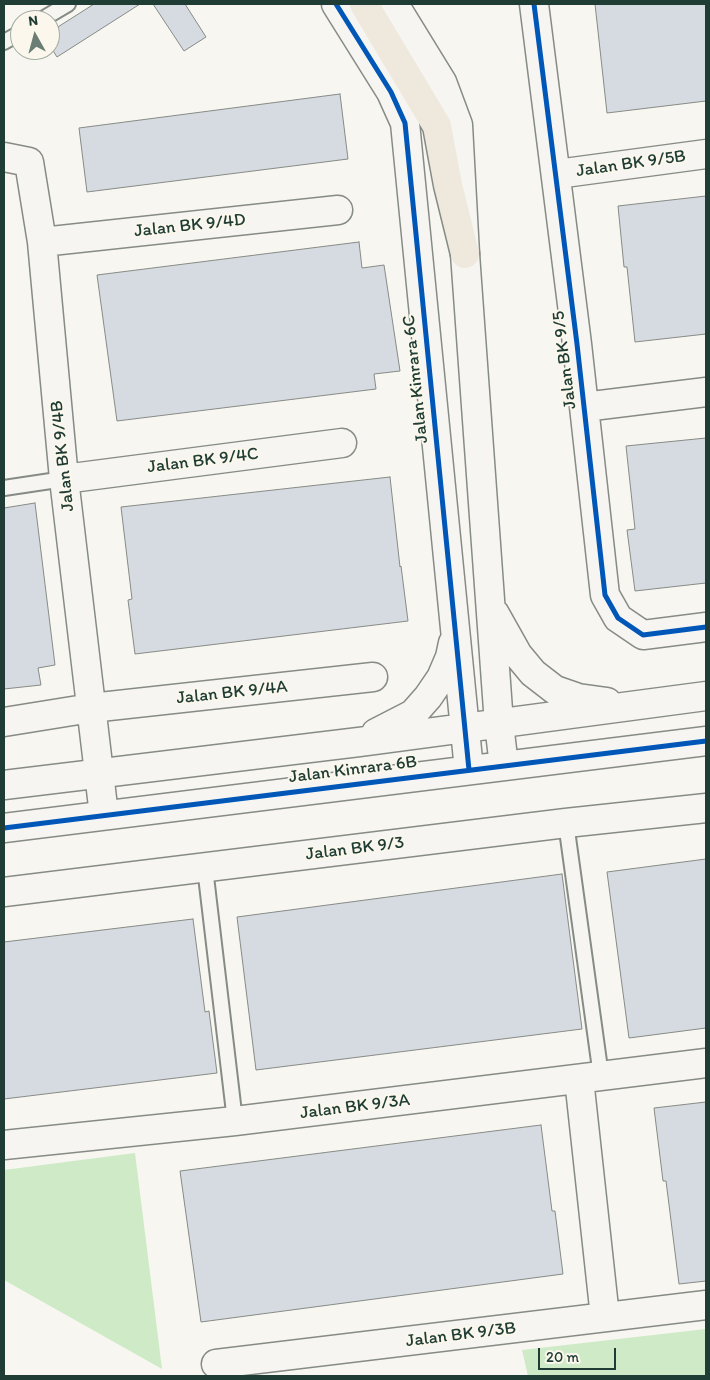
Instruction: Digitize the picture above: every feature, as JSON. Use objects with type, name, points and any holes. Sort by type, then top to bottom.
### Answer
[{"type":"highway","points":[[364,4],[437,126],[448,185],[465,254]]},
{"type":"street","name":"Jalan Kinrara 6C","points":[[336,4],[391,92],[405,123],[469,770]]},
{"type":"street","points":[[394,4],[442,82],[458,125],[465,254],[490,606],[504,766]]},
{"type":"street","name":"Jalan BK 9/5","points":[[534,4],[557,174],[605,594],[618,618],[642,635],[706,627]]},
{"type":"street","name":"Jalan BK 9/5B","points":[[557,174],[706,154]]},
{"type":"street","name":"Jalan BK 9/4B","points":[[4,157],[29,162],[42,242],[64,479],[104,815]]},
{"type":"street","name":"Jalan BK 9/4D","points":[[42,242],[338,210]]},
{"type":"street","points":[[584,407],[706,392]]},
{"type":"street","name":"Jalan BK 9/4C","points":[[64,479],[342,444]]},
{"type":"street","points":[[490,606],[518,655],[533,673],[555,690],[578,698],[635,706]]},
{"type":"street","points":[[359,742],[413,714],[441,678],[450,657],[455,635]]},
{"type":"street","name":"Jalan BK 9/4A","points":[[4,722],[91,708],[373,678]]},
{"type":"street","name":"Jalan Kinrara 6B","points":[[4,785],[99,775],[706,696]]},
{"type":"street","name":"Jalan Kinrara 6B","points":[[4,828],[706,741]]},
{"type":"street","name":"Jalan BK 9/3","points":[[4,892],[566,822],[706,808]]},
{"type":"street","name":"Jalan BK 9/3A","points":[[4,1145],[235,1121],[706,1063]]},
{"type":"street","points":[[590,1077],[605,1317]]},
{"type":"street","name":"Jalan BK 9/3B","points":[[216,1364],[706,1305]]},
{"type":"lane","points":[[4,488],[64,479]]},
{"type":"lane","points":[[566,822],[590,1077]]},
{"type":"lane","points":[[205,868],[235,1121]]},
{"type":"green space","points":[[135,1153],[162,1369],[4,1280],[4,1170]]},
{"type":"green space","points":[[706,1329],[706,1376],[528,1376],[522,1350]]},
{"type":"building","points":[[94,4],[140,4],[60,55],[60,26]]},
{"type":"building","points":[[153,4],[185,4],[206,37],[184,51]]},
{"type":"building","points":[[595,4],[706,4],[706,101],[607,113]]},
{"type":"building","points":[[340,94],[348,159],[87,192],[79,128]]},
{"type":"building","points":[[706,196],[706,334],[635,342],[627,267],[624,267],[618,206]]},
{"type":"building","points":[[359,242],[362,268],[384,265],[400,371],[374,374],[376,389],[117,421],[97,275]]},
{"type":"building","points":[[706,438],[706,583],[635,591],[627,530],[635,529],[626,446]]},
{"type":"building","points":[[390,477],[408,621],[135,654],[128,600],[132,599],[121,507]]},
{"type":"building","points":[[35,503],[55,665],[38,668],[41,685],[4,689],[4,508]]},
{"type":"building","points":[[706,859],[706,1028],[629,1038],[607,872]]},
{"type":"building","points":[[562,874],[582,1029],[256,1070],[237,917]]},
{"type":"building","points":[[193,919],[205,1012],[209,1011],[217,1073],[4,1099],[4,942]]},
{"type":"building","points":[[706,1102],[706,1281],[679,1284],[666,1181],[663,1181],[654,1108]]},
{"type":"building","points":[[541,1125],[552,1211],[555,1211],[563,1274],[201,1322],[180,1171]]},
{"type":"cycle path","points":[[336,4],[391,92],[405,123],[469,770]]},
{"type":"cycle path","points":[[534,4],[577,344],[605,595],[618,618],[643,635],[706,627]]},
{"type":"cycle path","points":[[4,828],[706,741]]}]
